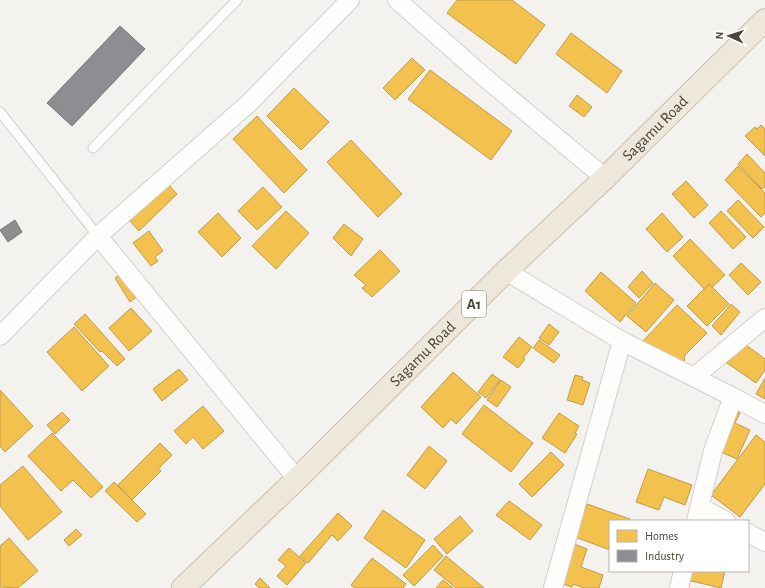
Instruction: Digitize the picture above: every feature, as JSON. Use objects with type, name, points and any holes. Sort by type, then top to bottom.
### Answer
[{"type":"highway","name":"Sagamu Road","points":[[183,588],[296,480],[506,272],[605,178],[765,20]]},
{"type":"street","points":[[0,336],[98,236],[249,103],[350,0]]},
{"type":"street","points":[[397,0],[483,76],[605,178]]},
{"type":"street","points":[[98,236],[296,480]]},
{"type":"street","points":[[506,272],[622,341],[765,414]]},
{"type":"street","points":[[694,377],[765,318]]},
{"type":"street","points":[[553,588],[622,341]]},
{"type":"street","points":[[722,520],[698,514],[712,451],[733,397]]},
{"type":"street","points":[[749,534],[765,542]]},
{"type":"street","points":[[679,588],[683,572]]},
{"type":"lane","points":[[93,148],[237,0]]},
{"type":"lane","points":[[0,112],[98,236]]},
{"type":"building: Homes","points":[[457,0],[512,0],[545,25],[516,64],[447,13]]},
{"type":"building: Homes","points":[[571,33],[622,71],[607,93],[556,54]]},
{"type":"building: Homes","points":[[412,58],[425,70],[395,100],[383,88]]},
{"type":"building: Homes","points":[[430,70],[512,131],[491,160],[408,99]]},
{"type":"building: Homes","points":[[294,88],[329,122],[301,150],[267,116]]},
{"type":"building: Homes","points":[[577,95],[592,107],[584,117],[569,106]]},
{"type":"building: Homes","points":[[257,116],[307,170],[284,193],[233,139]]},
{"type":"building: Homes","points":[[761,125],[765,129],[765,156],[745,136],[755,127],[757,129]]},
{"type":"building: Homes","points":[[351,140],[402,194],[378,217],[327,162]]},
{"type":"building: Homes","points":[[747,154],[765,173],[765,187],[762,189],[738,164]]},
{"type":"building: Homes","points":[[738,166],[765,193],[765,213],[761,217],[725,180]]},
{"type":"building: Homes","points":[[686,181],[708,205],[694,218],[672,194]]},
{"type":"building: Homes","points":[[168,184],[177,194],[139,231],[130,221]]},
{"type":"building: Homes","points":[[263,187],[282,207],[257,230],[238,211]]},
{"type":"building: Homes","points":[[738,200],[764,227],[753,238],[727,211]]},
{"type":"building: Homes","points":[[286,211],[309,233],[276,269],[252,246]]},
{"type":"building: Homes","points":[[721,211],[746,237],[733,249],[709,223]]},
{"type":"building: Homes","points":[[218,213],[241,238],[222,257],[198,232]]},
{"type":"building: Homes","points":[[662,213],[683,237],[667,252],[646,229]]},
{"type":"building: Homes","points":[[344,224],[363,239],[351,256],[333,238]]},
{"type":"building: Homes","points":[[149,231],[163,251],[155,257],[158,261],[151,266],[133,243]]},
{"type":"building: Homes","points":[[690,239],[725,275],[707,292],[673,256]]},
{"type":"building: Homes","points":[[380,250],[400,271],[372,297],[362,288],[366,285],[354,275]]},
{"type":"building: Homes","points":[[741,263],[761,282],[748,295],[729,275]]},
{"type":"building: Homes","points":[[642,271],[653,283],[639,298],[628,287]]},
{"type":"building: Homes","points":[[124,272],[139,295],[130,302],[115,278]]},
{"type":"building: Homes","points":[[601,272],[636,303],[620,322],[585,291]]},
{"type":"building: Homes","points":[[655,283],[674,300],[646,332],[627,316]]},
{"type":"building: Homes","points":[[709,284],[729,304],[707,326],[687,306]]},
{"type":"building: Homes","points":[[731,304],[740,312],[721,335],[712,326]]},
{"type":"building: Homes","points":[[677,305],[707,333],[685,355],[684,362],[668,356],[664,360],[643,341]]},
{"type":"building: Homes","points":[[131,308],[152,331],[129,351],[109,328]]},
{"type":"building: Homes","points":[[85,314],[125,359],[117,366],[102,351],[100,352],[74,324]]},
{"type":"building: Homes","points":[[549,324],[559,332],[549,345],[539,338]]},
{"type":"building: Homes","points":[[74,327],[109,366],[82,391],[47,352]]},
{"type":"building: Homes","points":[[519,337],[532,347],[523,358],[525,359],[518,368],[503,357]]},
{"type":"building: Homes","points":[[539,340],[560,355],[554,363],[533,348]]},
{"type":"building: Homes","points":[[742,342],[765,359],[765,370],[756,383],[727,363]]},
{"type":"building: Homes","points":[[179,369],[188,380],[162,401],[153,389]]},
{"type":"building: Homes","points":[[453,372],[481,397],[456,424],[451,419],[443,428],[421,407]]},
{"type":"building: Homes","points":[[492,374],[500,380],[486,398],[478,392]]},
{"type":"building: Homes","points":[[575,375],[583,377],[582,380],[590,383],[583,405],[567,400]]},
{"type":"building: Homes","points":[[765,378],[765,399],[756,394]]},
{"type":"building: Homes","points":[[501,380],[511,387],[497,407],[487,400]]},
{"type":"building: Homes","points":[[0,390],[33,426],[5,452],[0,446]]},
{"type":"building: Homes","points":[[484,405],[533,443],[511,472],[462,434]]},
{"type":"building: Homes","points":[[203,406],[224,431],[203,449],[193,437],[186,444],[174,431]]},
{"type":"building: Homes","points":[[735,410],[740,413],[735,423],[750,430],[737,459],[716,450]]},
{"type":"building: Homes","points":[[62,412],[70,420],[55,434],[47,425]]},
{"type":"building: Homes","points":[[559,413],[579,426],[575,433],[577,434],[565,453],[542,438]]},
{"type":"building: Homes","points":[[52,433],[103,487],[91,498],[73,480],[61,491],[28,456]]},
{"type":"building: Homes","points":[[756,435],[765,442],[765,484],[740,517],[711,495]]},
{"type":"building: Homes","points":[[160,443],[172,455],[158,469],[161,471],[132,500],[118,485]]},
{"type":"building: Homes","points":[[429,446],[447,461],[425,489],[407,475]]},
{"type":"building: Homes","points":[[551,452],[564,465],[532,497],[519,484]]},
{"type":"building: Homes","points":[[23,466],[62,512],[28,540],[0,506],[0,485]]},
{"type":"building: Homes","points":[[648,469],[692,485],[685,505],[664,497],[659,510],[636,502]]},
{"type":"building: Homes","points":[[114,482],[146,514],[137,522],[105,491]]},
{"type":"building: Homes","points":[[509,501],[542,525],[530,540],[496,515]]},
{"type":"building: Homes","points":[[587,504],[630,519],[609,520],[609,550],[575,537]]},
{"type":"building: Homes","points":[[383,510],[425,540],[406,568],[364,538]]},
{"type":"building: Homes","points":[[338,513],[352,526],[338,541],[332,535],[308,563],[300,556]]},
{"type":"building: Homes","points":[[460,516],[473,531],[447,554],[434,539]]},
{"type":"building: Homes","points":[[76,529],[82,535],[69,546],[64,540]]},
{"type":"building: Homes","points":[[9,538],[38,571],[18,588],[0,587],[0,546]]},
{"type":"building: Homes","points":[[574,544],[587,549],[581,567],[603,575],[599,588],[584,588],[573,584],[572,587],[560,583]]},
{"type":"building: Homes","points":[[433,545],[443,556],[414,586],[403,575]]},
{"type":"building: Homes","points":[[289,548],[306,563],[287,585],[277,576],[286,566],[278,560]]},
{"type":"building: Homes","points":[[446,556],[484,588],[456,588],[434,570]]},
{"type":"building: Homes","points":[[372,558],[406,584],[403,588],[355,588],[351,585]]},
{"type":"building: Homes","points":[[689,572],[725,572],[721,588],[687,580]]},
{"type":"building: Homes","points":[[260,578],[270,588],[259,588],[255,584]]},
{"type":"building: Homes","points":[[443,580],[453,588],[436,588]]},
{"type":"building: Industry","points":[[120,26],[145,49],[72,126],[47,103]]},
{"type":"building: Industry","points":[[15,220],[22,232],[8,242],[0,230]]}]
